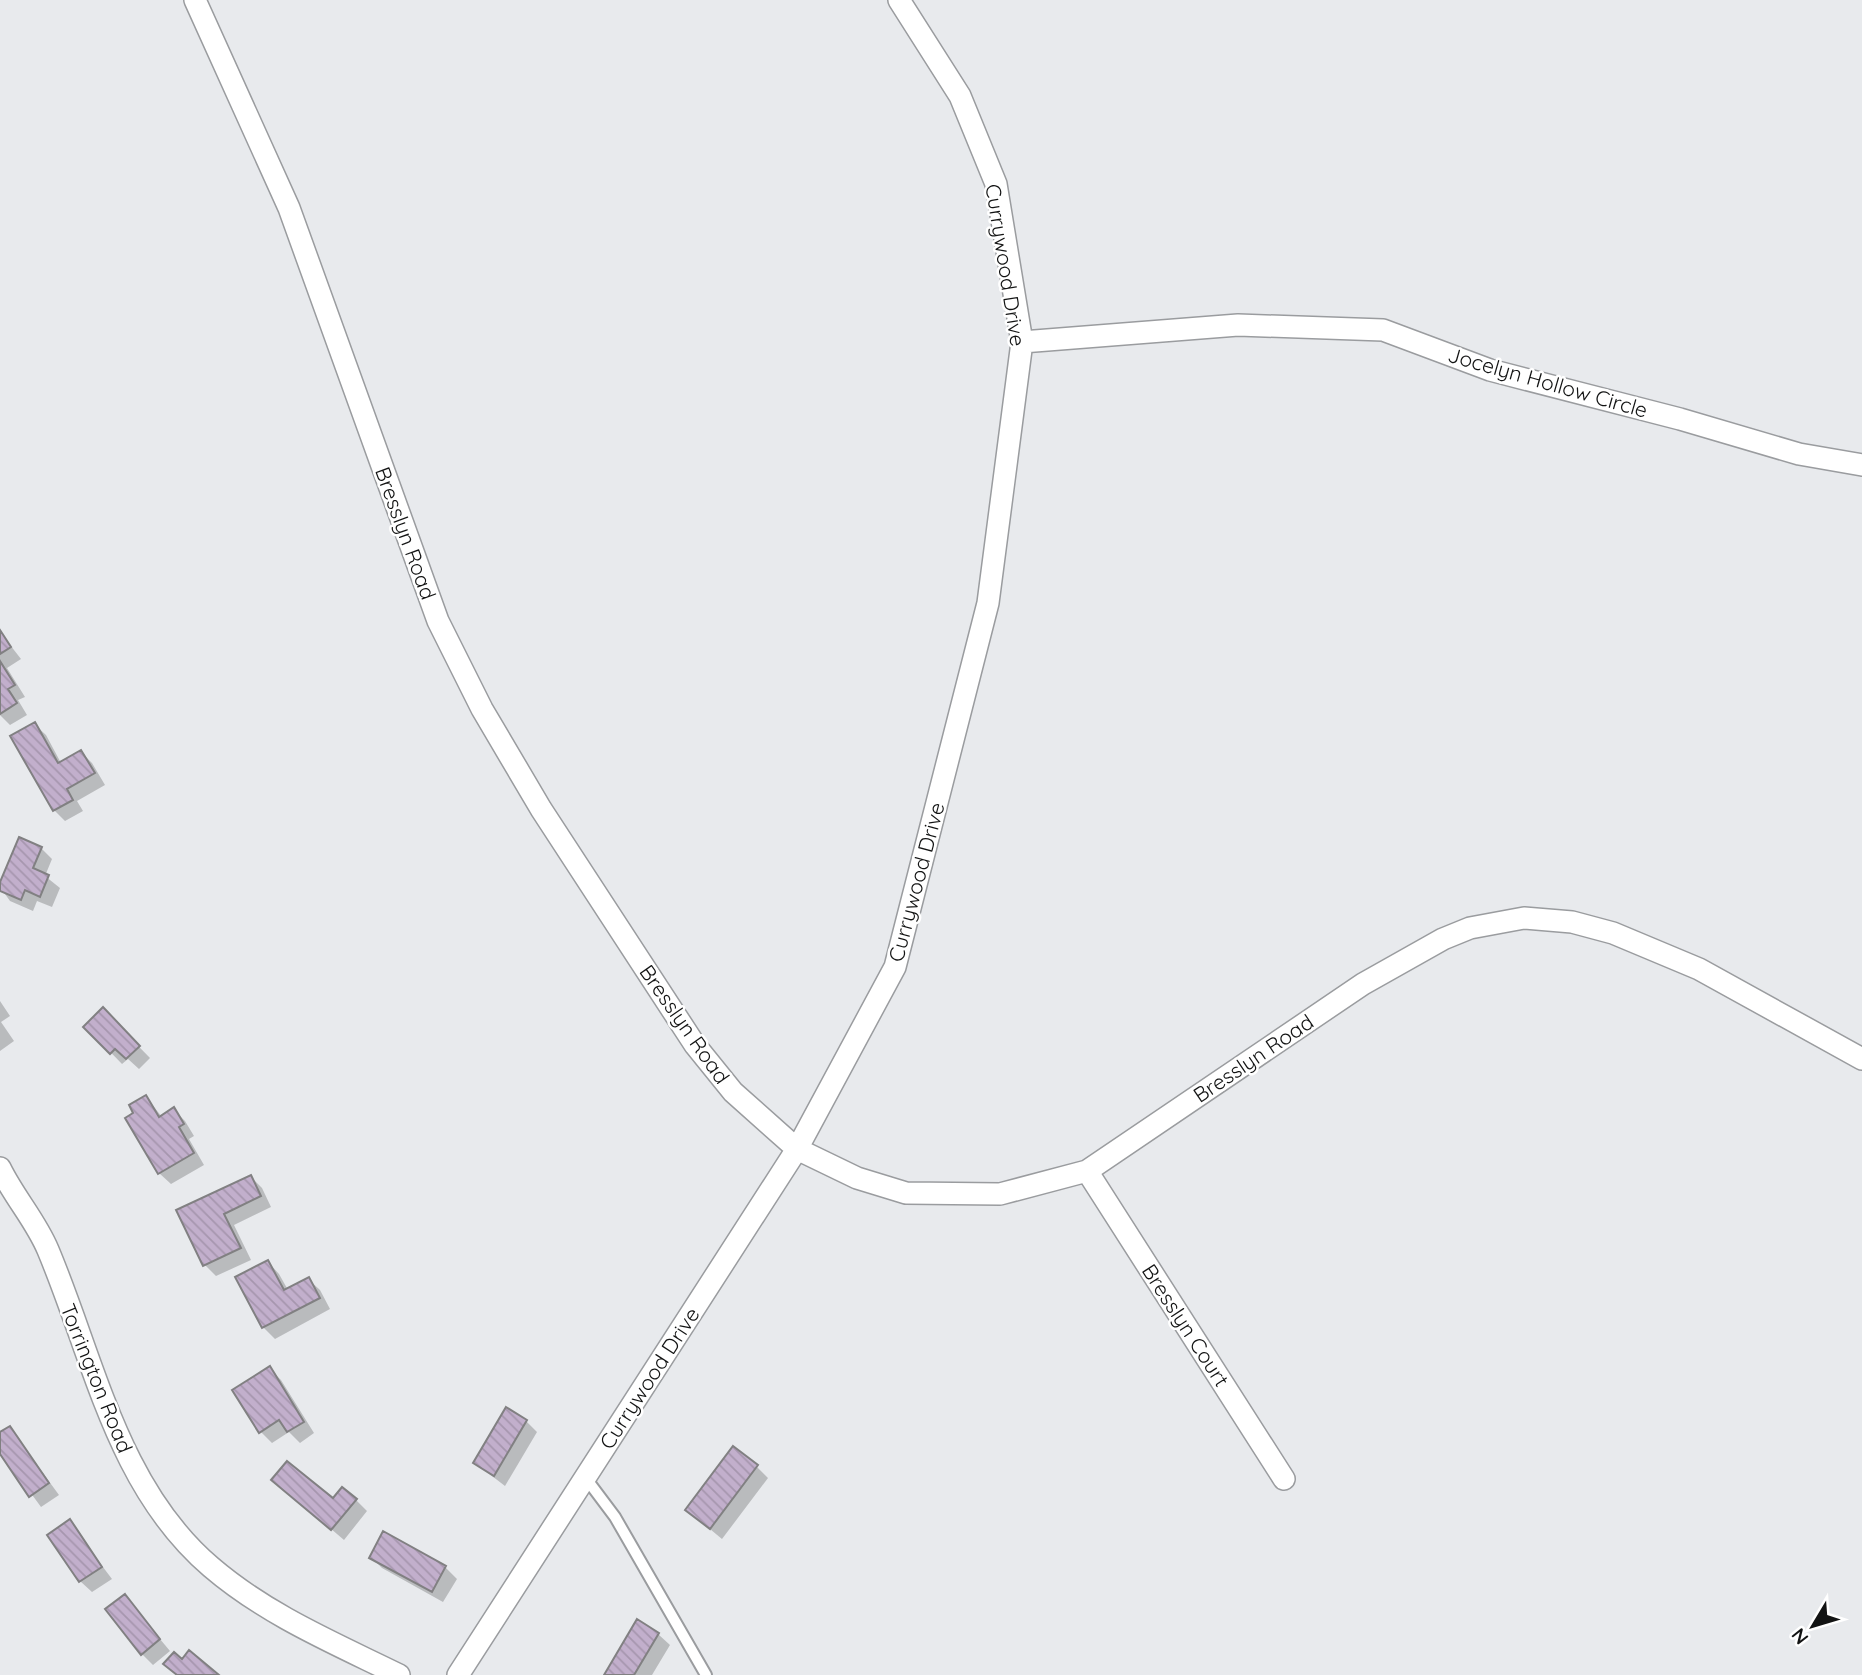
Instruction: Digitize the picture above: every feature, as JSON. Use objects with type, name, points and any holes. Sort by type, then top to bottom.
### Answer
[{"type":"street","name":"Bresslyn Road","points":[[195,0],[289,208],[438,621],[481,709],[541,809],[695,1045],[733,1092],[797,1149],[857,1178],[906,1192],[1000,1194],[1087,1171],[1363,984],[1443,939],[1470,928],[1524,918],[1573,922],[1625,938],[1699,970],[1862,1059]]},
{"type":"street","name":"Currywood Drive","points":[[458,1675],[797,1149],[895,967],[988,603],[1022,342],[996,184],[960,96],[899,0]]},
{"type":"street","name":"Jocelyn Hollow Circle","points":[[1022,342],[1238,325],[1383,330],[1490,370],[1680,419],[1799,454],[1862,465]]},
{"type":"street","name":"Torrington Road","points":[[0,1168],[48,1250],[124,1452],[166,1517],[209,1566],[270,1611],[399,1675]]},
{"type":"street","name":"Bresslyn Court","points":[[1087,1171],[1284,1479]]},
{"type":"lane","points":[[585,1477],[615,1517],[706,1675]]},
{"type":"building","points":[[0,630],[11,647],[0,654]]},
{"type":"building","points":[[0,661],[15,685],[8,689],[17,703],[0,714]]},
{"type":"building","points":[[35,722],[58,763],[81,750],[95,773],[67,789],[73,800],[53,811],[10,736]]},
{"type":"building","points":[[19,837],[42,847],[33,868],[49,875],[40,897],[25,890],[21,900],[0,891],[0,882]]},
{"type":"building","points":[[103,1007],[140,1046],[126,1059],[115,1049],[110,1054],[83,1027]]},
{"type":"building","points":[[146,1095],[159,1117],[174,1107],[184,1124],[179,1127],[194,1153],[158,1174],[125,1118],[133,1113],[129,1105]]},
{"type":"building","points":[[251,1175],[261,1196],[224,1214],[241,1248],[203,1266],[176,1210]]},
{"type":"building","points":[[268,1260],[284,1290],[309,1277],[320,1298],[262,1328],[235,1277]]},
{"type":"building","points":[[270,1366],[304,1422],[287,1432],[279,1420],[259,1433],[232,1390]]},
{"type":"building","points":[[506,1407],[527,1420],[494,1476],[473,1463]]},
{"type":"building","points":[[10,1426],[49,1483],[29,1497],[0,1454],[0,1432]]},
{"type":"building","points":[[733,1446],[758,1465],[710,1529],[685,1510]]},
{"type":"building","points":[[287,1461],[333,1498],[342,1487],[357,1499],[331,1530],[271,1480]]},
{"type":"building","points":[[70,1519],[102,1567],[79,1582],[47,1535]]},
{"type":"building","points":[[383,1531],[446,1566],[432,1592],[369,1558]]},
{"type":"building","points":[[125,1594],[160,1639],[141,1655],[105,1609]]},
{"type":"building","points":[[637,1619],[659,1633],[634,1675],[604,1675]]},
{"type":"building","points":[[189,1650],[219,1675],[177,1675],[163,1664],[174,1652],[182,1659]]}]
